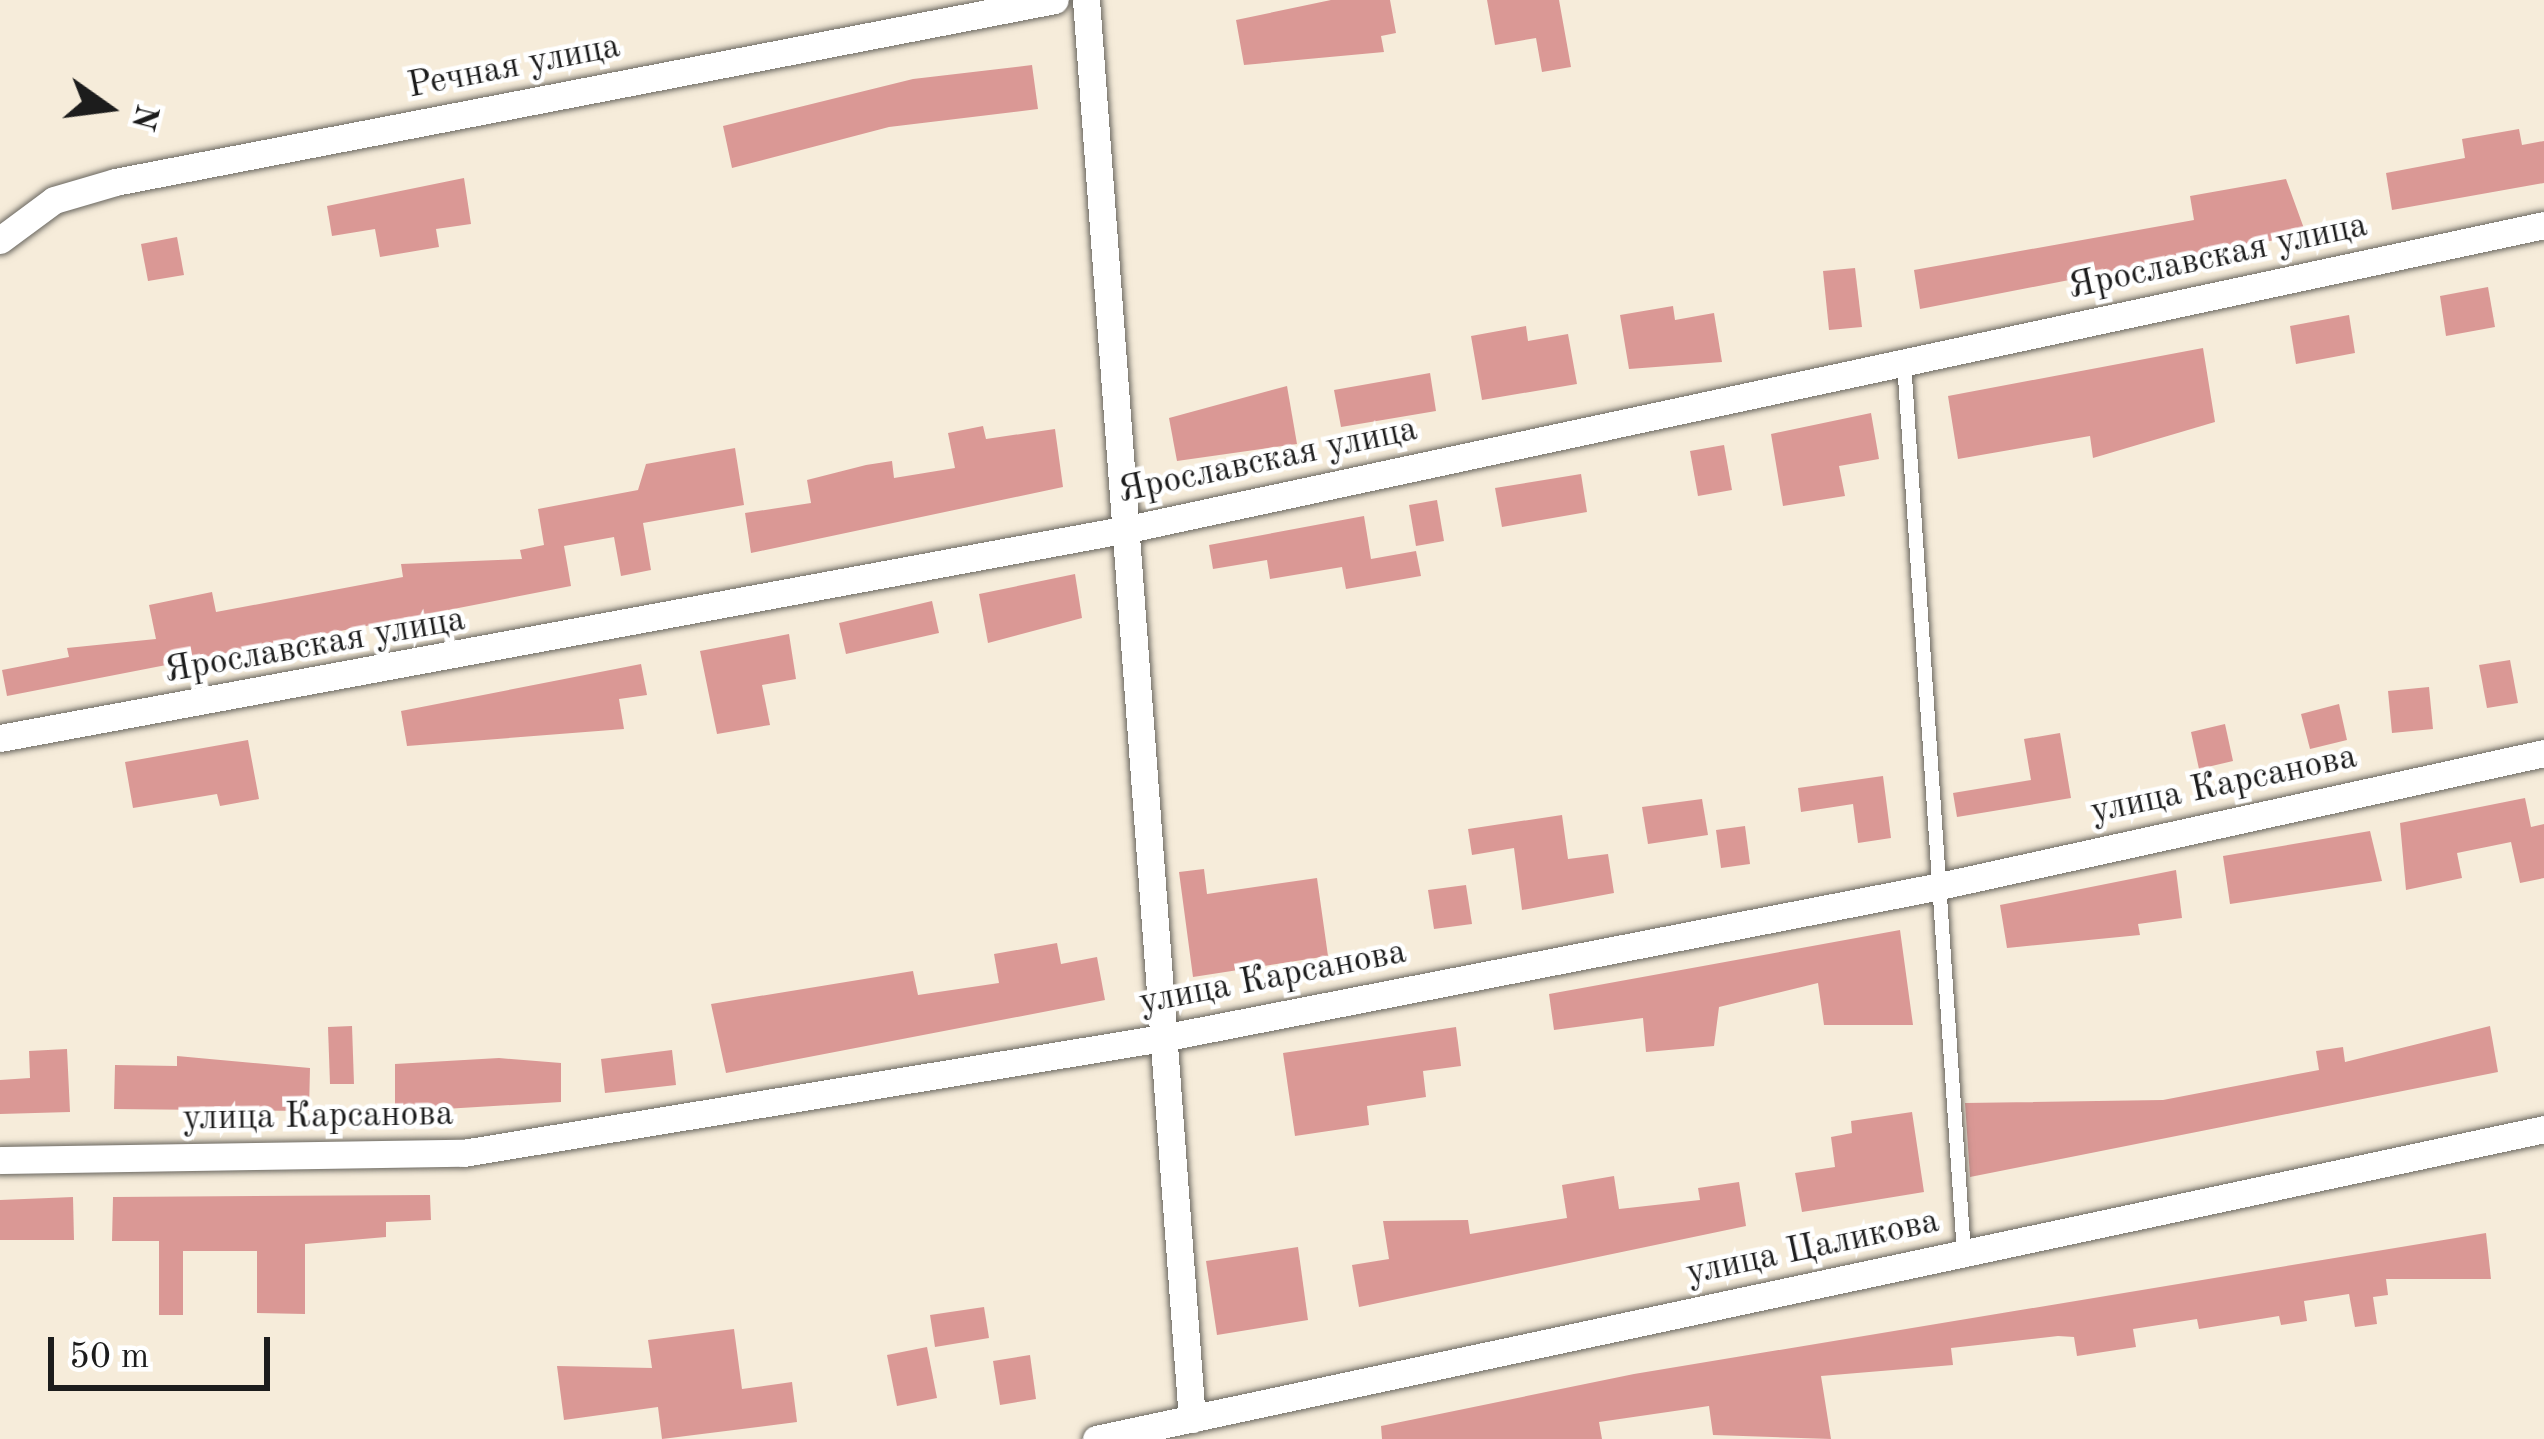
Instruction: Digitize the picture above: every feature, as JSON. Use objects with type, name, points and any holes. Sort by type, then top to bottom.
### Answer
[{"type":"street","name":"Речная улица","points":[[0,240],[54,200],[115,182],[1055,0]]},
{"type":"street","points":[[1086,0],[1133,528],[1162,1037],[1192,1419]]},
{"type":"street","name":"Ярославская улица","points":[[0,738],[1133,528],[2544,225]]},
{"type":"street","name":"улица Карсанова","points":[[0,1160],[463,1153],[1162,1037],[1935,887],[2544,752]]},
{"type":"street","name":"улица Цаликова","points":[[1096,1439],[2544,1129]]},
{"type":"lane","points":[[1904,362],[1935,887],[1964,1254]]},
{"type":"building","points":[[1331,0],[1390,0],[1396,33],[1381,36],[1384,52],[1244,65],[1236,20]]},
{"type":"building","points":[[1487,0],[1559,0],[1571,67],[1542,72],[1536,38],[1495,45]]},
{"type":"building","points":[[1032,65],[1038,109],[889,127],[732,168],[723,126],[913,79]]},
{"type":"building","points":[[2519,129],[2522,145],[2544,141],[2544,183],[2392,210],[2386,173],[2465,158],[2462,139]]},
{"type":"building","points":[[464,178],[471,224],[436,229],[439,247],[380,257],[375,229],[332,236],[327,206]]},
{"type":"building","points":[[2286,179],[2306,234],[1920,309],[1914,270],[2194,220],[2190,196]]},
{"type":"building","points":[[177,237],[184,275],[148,281],[141,244]]},
{"type":"building","points":[[1855,268],[1862,327],[1829,330],[1823,271]]},
{"type":"building","points":[[2488,287],[2495,327],[2446,336],[2440,296]]},
{"type":"building","points":[[1673,306],[1675,320],[1714,313],[1722,362],[1629,369],[1620,315]]},
{"type":"building","points":[[2349,315],[2355,353],[2296,364],[2290,326]]},
{"type":"building","points":[[1526,326],[1528,341],[1568,334],[1577,384],[1482,400],[1471,336]]},
{"type":"building","points":[[2203,348],[2215,422],[2093,458],[2090,436],[1958,459],[1948,396]]},
{"type":"building","points":[[1430,373],[1436,411],[1341,427],[1334,390]]},
{"type":"building","points":[[1287,386],[1297,444],[1177,461],[1169,418]]},
{"type":"building","points":[[1871,413],[1879,459],[1839,466],[1845,496],[1783,506],[1771,434]]},
{"type":"building","points":[[983,426],[986,439],[1055,429],[1063,487],[751,553],[745,513],[811,503],[807,480],[866,465],[892,461],[894,478],[955,468],[948,433]]},
{"type":"building","points":[[1724,445],[1732,490],[1698,496],[1690,451]]},
{"type":"building","points":[[735,448],[744,505],[643,523],[651,570],[621,576],[614,537],[564,546],[571,586],[7,696],[2,670],[69,657],[67,648],[156,639],[149,605],[212,592],[216,612],[403,577],[401,564],[522,559],[520,550],[544,545],[538,509],[638,490],[646,464]]},
{"type":"building","points":[[1581,474],[1587,512],[1502,527],[1495,488]]},
{"type":"building","points":[[1437,500],[1444,541],[1416,546],[1409,505]]},
{"type":"building","points":[[1364,516],[1371,559],[1416,551],[1421,576],[1346,589],[1342,567],[1270,579],[1267,560],[1213,569],[1209,545]]},
{"type":"building","points":[[1075,574],[1082,618],[988,643],[979,594]]},
{"type":"building","points":[[932,601],[939,633],[846,654],[839,623]]},
{"type":"building","points":[[789,634],[796,679],[762,685],[770,725],[717,734],[700,651]]},
{"type":"building","points":[[2510,660],[2518,703],[2487,708],[2479,665]]},
{"type":"building","points":[[641,664],[647,695],[619,699],[624,729],[407,746],[401,711]]},
{"type":"building","points":[[2429,687],[2433,729],[2392,733],[2388,691]]},
{"type":"building","points":[[2339,704],[2347,740],[2310,749],[2301,714]]},
{"type":"building","points":[[2225,724],[2233,761],[2199,769],[2191,732]]},
{"type":"building","points":[[2060,733],[2071,798],[1957,817],[1953,793],[2031,780],[2024,739]]},
{"type":"building","points":[[248,740],[259,799],[220,806],[217,794],[133,808],[125,762]]},
{"type":"building","points":[[1883,776],[1891,838],[1858,843],[1853,804],[1801,812],[1798,788]]},
{"type":"building","points":[[2525,798],[2531,827],[2544,824],[2544,878],[2520,883],[2511,842],[2457,853],[2462,878],[2406,890],[2400,823]]},
{"type":"building","points":[[1702,799],[1708,835],[1648,844],[1642,807]]},
{"type":"building","points":[[1562,815],[1568,859],[1608,854],[1614,893],[1522,910],[1514,848],[1472,855],[1468,829]]},
{"type":"building","points":[[1745,826],[1750,864],[1721,868],[1716,830]]},
{"type":"building","points":[[2370,831],[2382,881],[2230,904],[2223,856]]},
{"type":"building","points":[[1204,869],[1207,894],[1317,878],[1328,956],[1193,977],[1179,872]]},
{"type":"building","points":[[2176,870],[2182,918],[2138,924],[2140,935],[2007,948],[2000,905]]},
{"type":"building","points":[[1466,885],[1472,924],[1434,929],[1428,890]]},
{"type":"building","points":[[1900,930],[1913,1025],[1824,1025],[1818,983],[1719,1007],[1714,1046],[1646,1052],[1643,1018],[1554,1030],[1549,994]]},
{"type":"building","points":[[1057,943],[1061,964],[1097,957],[1105,1000],[726,1073],[711,1004],[913,971],[918,995],[999,983],[994,954]]},
{"type":"building","points":[[352,1026],[354,1084],[330,1084],[328,1027]]},
{"type":"building","points":[[2490,1026],[2498,1072],[1970,1177],[1965,1103],[2163,1100],[2319,1070],[2316,1051],[2343,1047],[2345,1062]]},
{"type":"building","points":[[1456,1027],[1461,1066],[1423,1071],[1426,1097],[1367,1106],[1369,1125],[1295,1136],[1283,1053]]},
{"type":"building","points":[[67,1049],[70,1112],[0,1114],[0,1080],[30,1078],[29,1051]]},
{"type":"building","points":[[672,1050],[676,1085],[605,1093],[601,1059]]},
{"type":"building","points":[[177,1056],[310,1068],[309,1111],[114,1109],[115,1065],[177,1066]]},
{"type":"building","points":[[499,1058],[561,1063],[561,1102],[395,1112],[395,1064]]},
{"type":"building","points":[[1912,1112],[1924,1192],[1802,1212],[1795,1173],[1835,1167],[1831,1137],[1852,1133],[1851,1121]]},
{"type":"building","points":[[1614,1176],[1619,1209],[1700,1200],[1698,1188],[1739,1182],[1746,1226],[1359,1307],[1352,1265],[1389,1259],[1383,1221],[1468,1220],[1470,1234],[1567,1218],[1562,1185]]},
{"type":"building","points":[[430,1195],[431,1220],[386,1222],[386,1237],[305,1244],[305,1314],[257,1313],[257,1251],[183,1251],[183,1315],[159,1315],[159,1241],[112,1241],[113,1197]]},
{"type":"building","points":[[73,1197],[74,1240],[0,1240],[0,1200]]},
{"type":"building","points":[[2486,1233],[2491,1279],[2386,1279],[2388,1295],[2373,1297],[2377,1324],[2355,1327],[2349,1294],[2304,1301],[2307,1321],[2281,1325],[2279,1316],[2199,1329],[2197,1319],[2133,1329],[2136,1347],[2077,1356],[2074,1337],[2058,1336],[1951,1348],[1953,1365],[1821,1376],[1831,1439],[1713,1435],[1709,1406],[1599,1422],[1602,1439],[1382,1439],[1381,1426],[1634,1374]]},
{"type":"building","points":[[1298,1247],[1308,1320],[1217,1335],[1206,1261]]},
{"type":"building","points":[[984,1307],[989,1338],[935,1347],[930,1315]]},
{"type":"building","points":[[734,1329],[742,1389],[792,1382],[797,1422],[662,1439],[658,1407],[564,1420],[557,1366],[652,1368],[648,1340]]},
{"type":"building","points":[[927,1347],[937,1398],[897,1406],[887,1355]]},
{"type":"building","points":[[1030,1355],[1036,1399],[1000,1405],[993,1361]]}]
